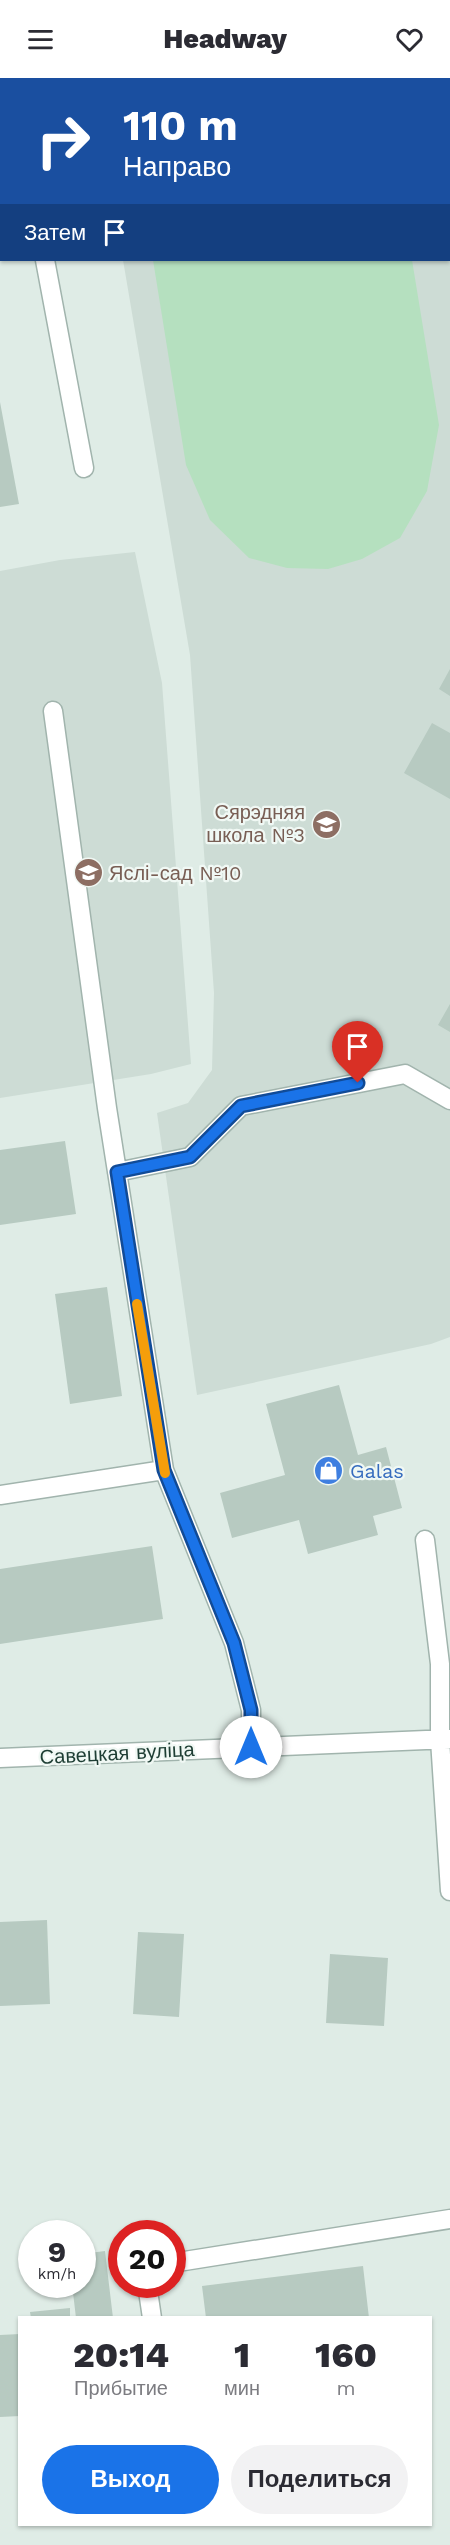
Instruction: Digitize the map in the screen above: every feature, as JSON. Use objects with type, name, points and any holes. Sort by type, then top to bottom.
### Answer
[{"type":"street","points":[[45,261],[84,468]]},
{"type":"street","points":[[53,711],[101,1070],[164,1470],[234,1643],[251,1710],[251,1747]]},
{"type":"street","points":[[117,1172],[190,1157],[241,1106],[405,1074],[450,1100]]},
{"type":"street","points":[[0,1495],[164,1470]]},
{"type":"street","points":[[425,1540],[440,1664],[450,1891]]},
{"type":"street","name":"Савецкая вуліца","points":[[0,1758],[445,1740]]},
{"type":"street","points":[[186,2261],[450,2219]]},
{"type":"street","points":[[149,2298],[152,2316]]},
{"type":"shaded area","name":"Сярэдняя школа №3","points":[[123,261],[450,261],[450,1337],[431,1344],[197,1395],[157,1113],[188,1103],[212,1070],[214,993],[190,655]]},
{"type":"shaded area","name":"Яслі-сад №10","points":[[135,552],[162,683],[191,1064],[151,1074],[0,1098],[0,571],[60,560]]},
{"type":"green space","points":[[153,261],[412,261],[439,425],[427,491],[400,538],[362,559],[328,569],[287,568],[249,558],[210,520],[186,465]]},
{"type":"building","points":[[0,402],[19,504],[0,507]]},
{"type":"building","points":[[450,669],[450,696],[439,689]]},
{"type":"building","points":[[432,723],[450,733],[450,799],[404,773]]},
{"type":"building","points":[[450,1004],[450,1032],[438,1025]]},
{"type":"building","points":[[65,1141],[76,1214],[0,1225],[0,1150]]},
{"type":"building","points":[[107,1287],[122,1396],[70,1404],[55,1294]]},
{"type":"building","points":[[339,1385],[358,1455],[386,1447],[402,1508],[373,1516],[378,1535],[308,1554],[299,1520],[232,1538],[220,1493],[285,1475],[266,1404]]},
{"type":"building","points":[[152,1546],[163,1619],[0,1644],[0,1569]]},
{"type":"building","points":[[47,1920],[50,2004],[0,2006],[0,1922]]},
{"type":"building","points":[[138,1932],[184,1934],[179,2017],[133,2014]]},
{"type":"building","points":[[330,1954],[388,1958],[384,2026],[326,2023]]},
{"type":"building","points":[[105,2251],[108,2298],[111,2298],[113,2316],[76,2316],[74,2298],[96,2298],[96,2252]]},
{"type":"building","points":[[363,2266],[369,2316],[206,2316],[202,2286]]},
{"type":"building","points":[[70,2308],[70,2316],[31,2316],[30,2312]]},
{"type":"building","points":[[18,2334],[18,2416],[0,2417],[0,2335]]},
{"type":"slow traffic","points":[[137,1304],[165,1473]]},
{"type":"place","name":"Сярэдняя школа №3","points":[[326,824]]},
{"type":"place","name":"Яслі-сад №10","points":[[88,873]]},
{"type":"place","name":"Galas","points":[[329,1471]]},
{"type":"route","points":[[251,1747],[251,1710],[234,1643],[164,1470],[117,1172],[190,1157],[241,1106],[358,1083]]}]
